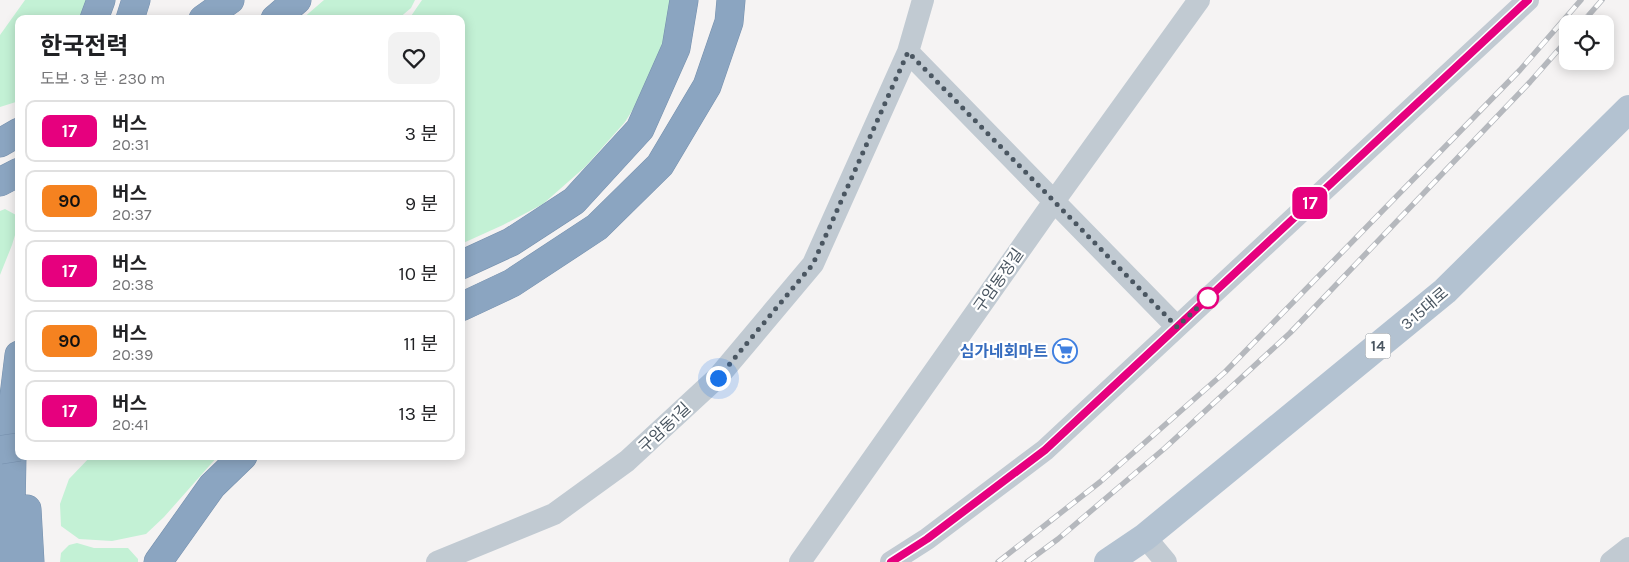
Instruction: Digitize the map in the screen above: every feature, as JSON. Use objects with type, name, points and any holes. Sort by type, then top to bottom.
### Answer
[{"type":"highway","points":[[95,15],[100,0]]},
{"type":"highway","points":[[131,15],[136,0]]},
{"type":"highway","points":[[209,15],[230,0]]},
{"type":"highway","points":[[280,15],[297,0]]},
{"type":"highway","points":[[465,263],[512,242],[574,201],[640,129],[676,48],[684,0]]},
{"type":"highway","points":[[465,305],[512,283],[597,227],[660,165],[707,86],[729,22],[731,0]]},
{"type":"highway","points":[[0,143],[15,134]]},
{"type":"highway","points":[[0,182],[15,174]]},
{"type":"highway","points":[[10,562],[13,404],[15,388]]},
{"type":"highway","points":[[0,450],[15,448]]},
{"type":"highway","points":[[28,460],[26,477],[30,562]]},
{"type":"highway","points":[[158,562],[212,486],[239,460]]},
{"type":"main road","name":"3·15대로","points":[[1108,562],[1145,537],[1445,291],[1629,109]]},
{"type":"street","name":"구암동1길","points":[[437,562],[554,514],[627,461],[718,378],[813,264],[908,52],[923,0]]},
{"type":"street","name":"구암동정길","points":[[800,562],[1055,200],[1200,0]]},
{"type":"street","points":[[891,562],[927,539],[1045,450],[1528,0]]},
{"type":"street","points":[[908,52],[1055,200],[1177,327]]},
{"type":"street","points":[[1145,537],[1166,562]]},
{"type":"street","points":[[1612,562],[1629,548]]},
{"type":"green space","points":[[25,0],[87,0],[81,15],[15,15],[15,102],[0,107],[0,35]]},
{"type":"green space","points":[[324,0],[415,0],[411,8],[403,15],[307,15]]},
{"type":"green space","points":[[422,0],[670,0],[665,34],[652,79],[625,122],[585,167],[543,204],[465,242],[465,15],[412,15]]},
{"type":"green space","points":[[5,209],[15,214],[15,235],[0,275],[0,211]]},
{"type":"green space","points":[[87,460],[214,460],[164,517],[146,534],[112,541],[79,539],[61,526],[60,504],[69,479]]},
{"type":"green space","points":[[77,543],[94,548],[128,548],[138,559],[138,562],[60,562],[61,553],[69,545]]},
{"type":"railway","points":[[998,562],[1100,482],[1225,372],[1520,70],[1581,0]]},
{"type":"railway","points":[[1589,15],[1602,0]]},
{"type":"railway","points":[[1027,562],[1058,539],[1165,448],[1290,333],[1530,82],[1559,49]]},
{"type":"bus line","name":"17","points":[[891,562],[927,539],[1045,450],[1528,0]]},
{"type":"place","name":"심가네회마트","points":[[1065,351]]},
{"type":"route","points":[[718,378],[813,264],[908,52],[1055,200],[1177,327],[1208,298]]}]
